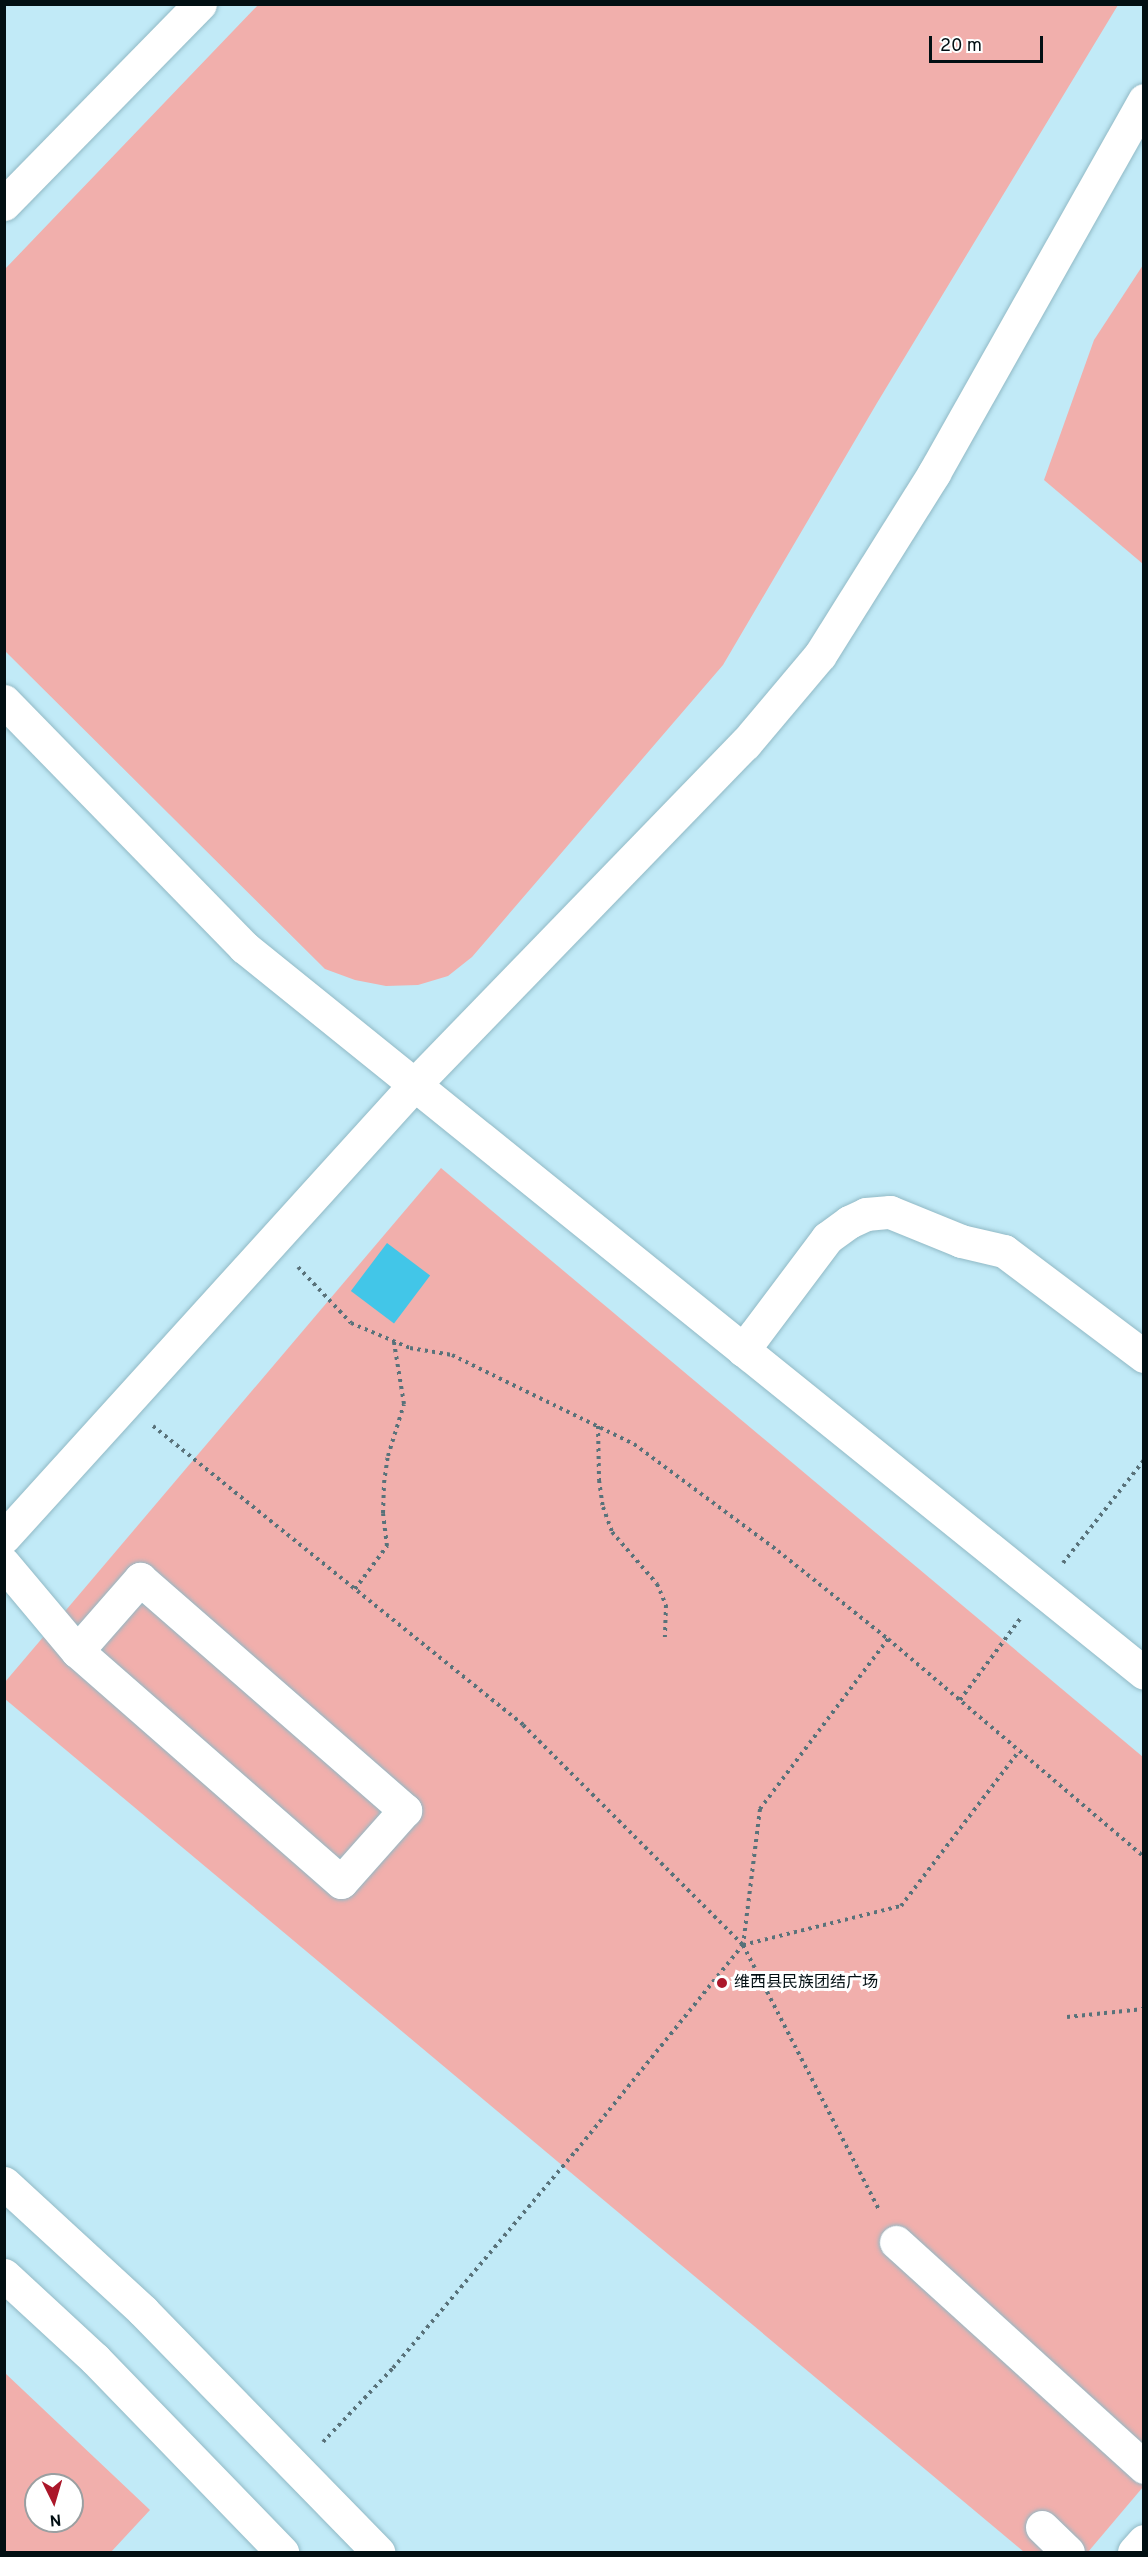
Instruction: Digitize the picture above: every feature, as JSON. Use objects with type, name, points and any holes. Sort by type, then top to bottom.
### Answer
[{"type":"street","points":[[4,204],[200,4]]},
{"type":"street","points":[[4,1537],[414,1084],[745,744],[820,655],[934,474],[1143,100]]},
{"type":"street","points":[[4,700],[244,947],[1143,1673]]},
{"type":"street","points":[[743,1350],[827,1238],[858,1218],[890,1212],[962,1241],[1004,1251],[1143,1356]]},
{"type":"street","points":[[4,1564],[76,1650],[341,1882],[405,1810],[140,1579],[76,1650]]},
{"type":"street","points":[[4,2183],[143,2311],[378,2553]]},
{"type":"street","points":[[896,2242],[1143,2467]]},
{"type":"street","points":[[4,2274],[95,2359],[282,2553]]},
{"type":"street","points":[[1042,2528],[1068,2553]]},
{"type":"street","points":[[1134,2553],[1143,2541]]},
{"type":"path","points":[[269,1244],[307,1274],[333,1307],[351,1323],[410,1348],[452,1355],[634,1444],[778,1551],[888,1639],[1143,1857]]},
{"type":"path","points":[[355,1589],[387,1546],[383,1513],[384,1483],[388,1456],[404,1404],[394,1342]]},
{"type":"path","points":[[124,1403],[524,1725],[743,1945],[896,2242]]},
{"type":"path","points":[[598,1426],[599,1480],[603,1507],[612,1532],[657,1584],[666,1605],[665,1637]]},
{"type":"path","points":[[1042,1591],[1143,1460]]},
{"type":"path","points":[[297,2469],[393,2368],[576,2151],[743,1945],[760,1809],[888,1639]]},
{"type":"path","points":[[960,1700],[997,1649]]},
{"type":"path","points":[[743,1945],[901,1906],[1019,1751]]},
{"type":"path","points":[[1068,2017],[1143,2009]]},
{"type":"shaded area","points":[[258,5],[1118,5],[877,403],[723,665],[472,957],[448,976],[418,985],[386,986],[355,980],[325,969],[5,651],[5,269]]},
{"type":"shaded area","points":[[1143,265],[1143,564],[1044,480],[1094,340]]},
{"type":"shaded area","points":[[441,1168],[1143,1757],[1143,2487],[1088,2552],[1024,2552],[5,1699],[5,1682]]},
{"type":"shaded area","points":[[5,2373],[150,2510],[111,2552],[5,2552]]},
{"type":"building","points":[[387,1243],[430,1275],[394,1323],[351,1291]]},
{"type":"place","name":"维西县民族团结广场","points":[[722,1983]]}]
